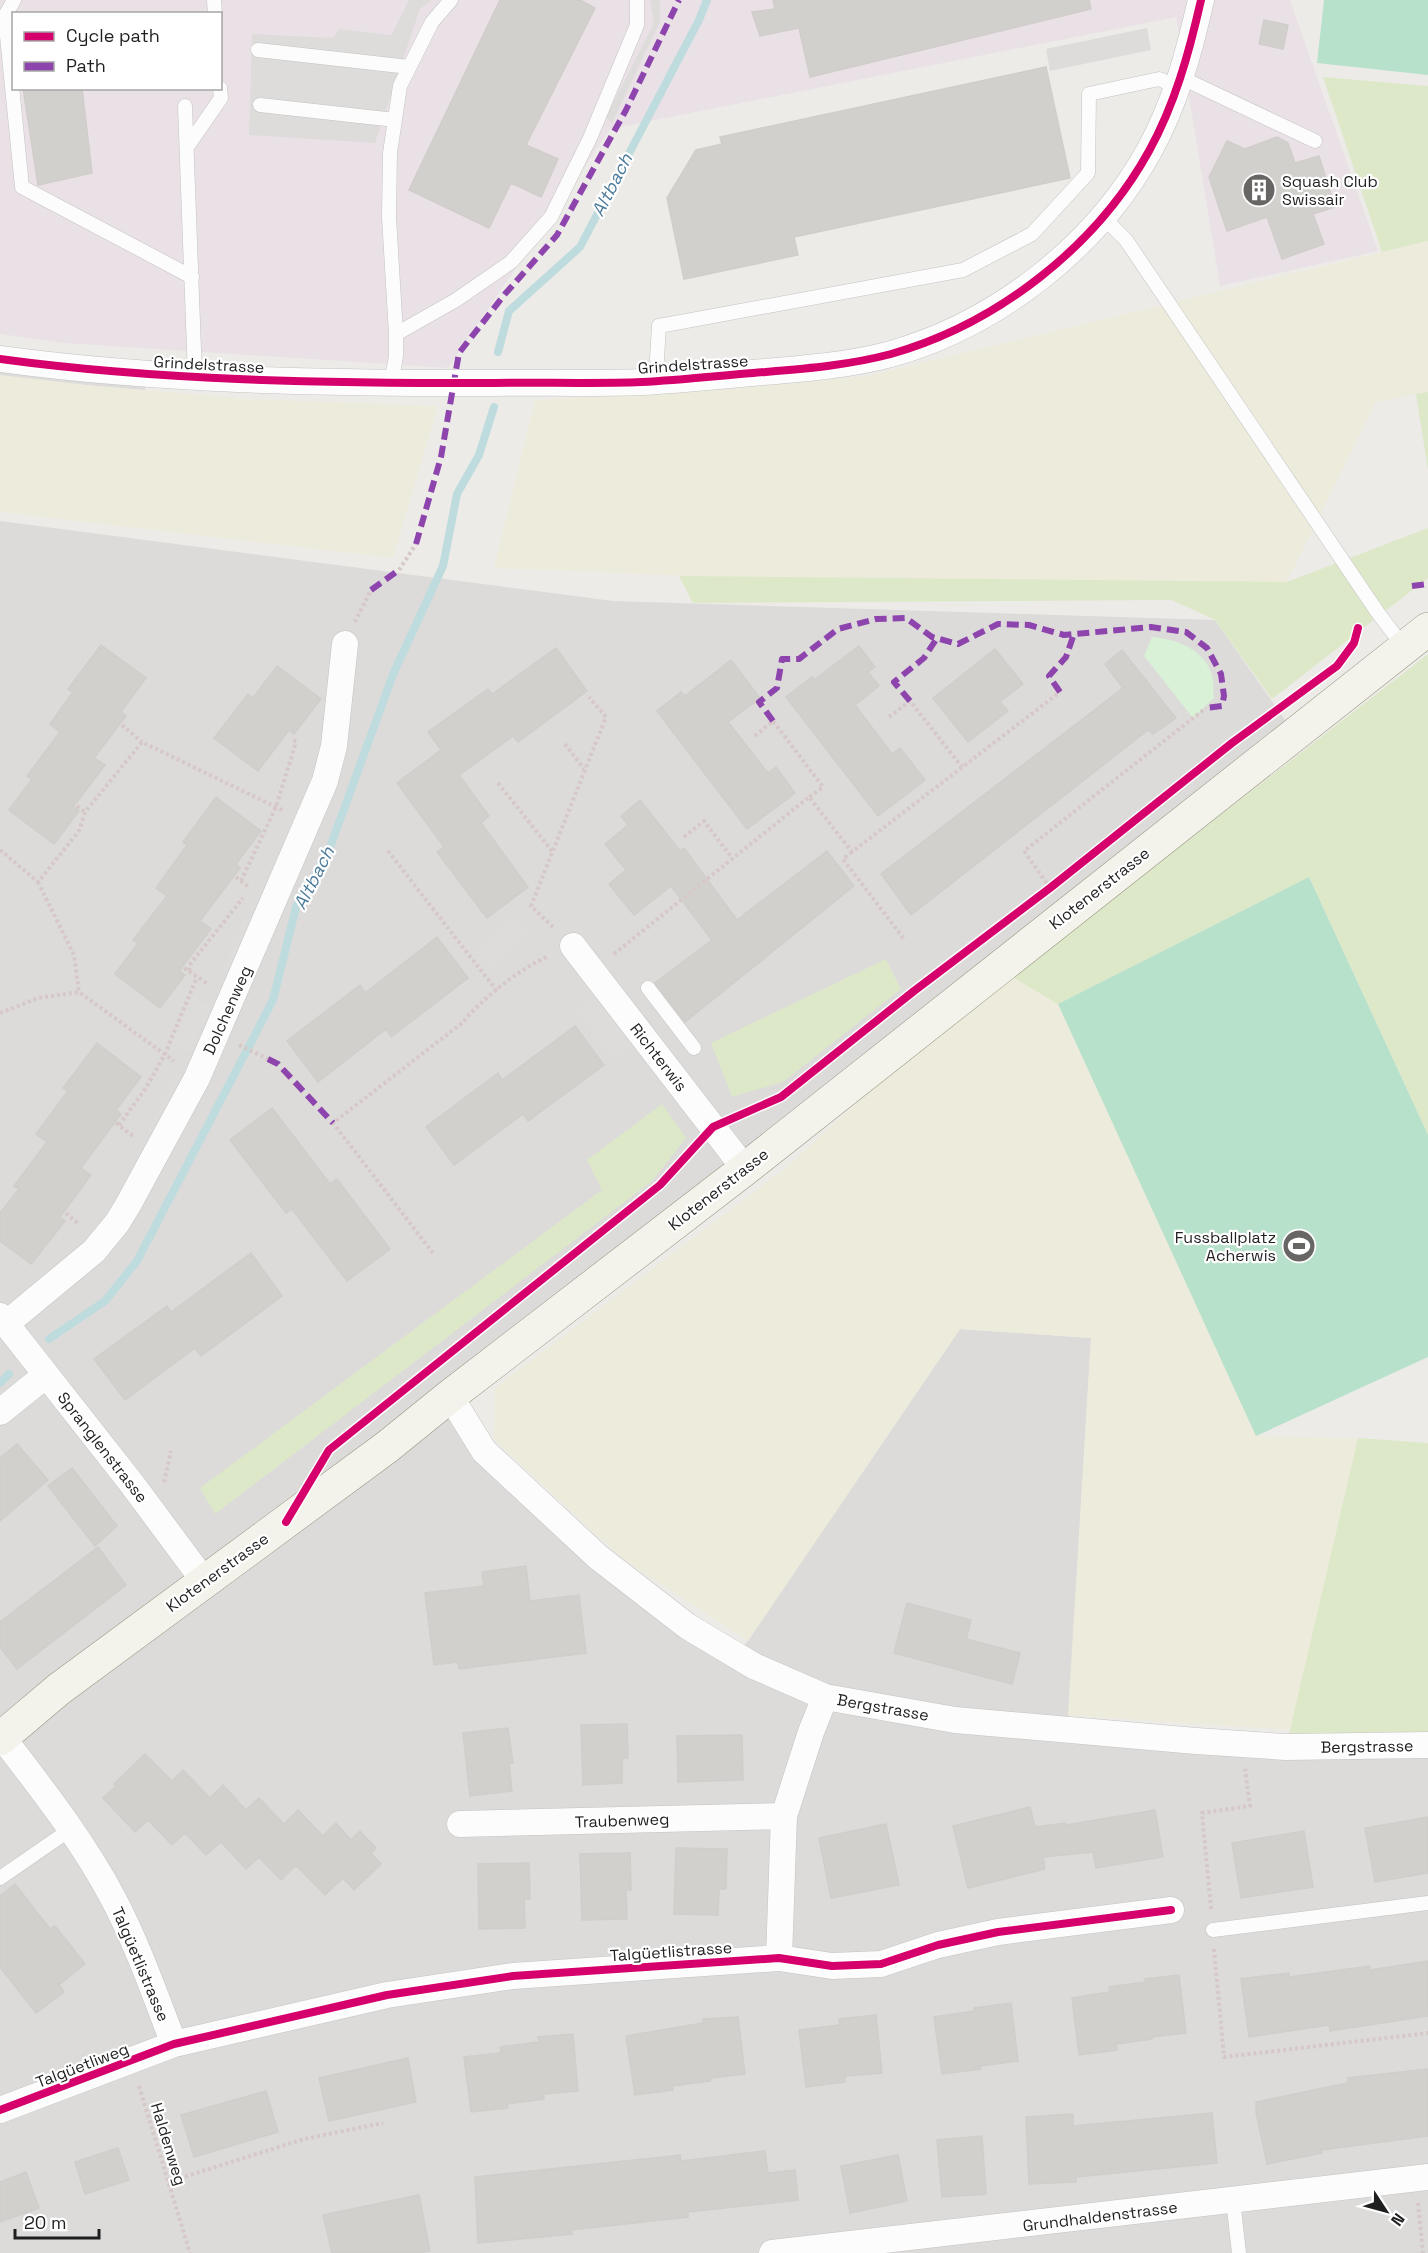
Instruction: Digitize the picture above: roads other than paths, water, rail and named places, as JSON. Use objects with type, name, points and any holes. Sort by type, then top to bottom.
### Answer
[{"type":"main road","name":"Klotenerstrasse","points":[[1,1738],[59,1689],[378,1454],[745,1168],[1416,638]]},
{"type":"street","name":"Grindelstrasse","points":[[0,359],[195,377],[391,384],[661,380],[858,362],[921,344],[959,328],[1006,300],[1044,273],[1103,217],[1131,180],[1149,151],[1180,83],[1201,0]]},
{"type":"street","name":"Dolchenweg","points":[[3,1319],[80,1264],[111,1231],[129,1205],[197,1078],[326,781],[334,746],[349,635]]},
{"type":"street","name":"Richterwis","points":[[573,946],[745,1168]]},
{"type":"street","name":"Spranglenstrasse","points":[[3,1319],[132,1484],[204,1581]]},
{"type":"street","points":[[0,1412],[46,1375]]},
{"type":"street","name":"Bergstrasse","points":[[450,1396],[484,1451],[598,1557],[687,1626],[754,1666],[825,1697],[955,1720],[1196,1741],[1286,1748],[1428,1746]]},
{"type":"street","points":[[779,1958],[784,1816],[811,1732],[825,1697]]},
{"type":"street","name":"Talgüetlistrasse","points":[[1,1738],[71,1829],[113,1899],[134,1942],[174,2044],[387,1995],[513,1976],[779,1958],[832,1966],[881,1964],[938,1945],[998,1932],[1171,1910]]},
{"type":"street","name":"Traubenweg","points":[[460,1824],[784,1816]]},
{"type":"street","name":"Talgüetliweg","points":[[0,2110],[174,2044]]},
{"type":"street","name":"Grundhaldenstrasse","points":[[772,2253],[1233,2200],[1422,2185]]},
{"type":"lane","points":[[12,86],[5,16],[14,0]]},
{"type":"lane","points":[[391,384],[396,356],[396,334],[389,217],[390,153],[400,86],[432,22],[451,0]]},
{"type":"lane","points":[[396,334],[456,300],[511,262],[552,217],[590,138],[637,25],[637,0]]},
{"type":"lane","points":[[258,50],[409,68]]},
{"type":"lane","points":[[661,380],[657,359],[659,326],[963,270],[1032,234],[1088,173],[1089,94],[1159,79],[1180,83],[1315,141]]},
{"type":"lane","points":[[12,90],[22,187],[192,277]]},
{"type":"lane","points":[[187,147],[221,98],[220,90]]},
{"type":"lane","points":[[260,105],[395,120]]},
{"type":"lane","points":[[185,106],[195,377]]},
{"type":"lane","points":[[1103,217],[1126,240],[1353,575],[1416,638]]},
{"type":"lane","points":[[648,988],[694,1048]]},
{"type":"lane","points":[[0,1878],[71,1829]]},
{"type":"lane","points":[[1213,1930],[1428,1903]]},
{"type":"lane","points":[[1233,2200],[1239,2253]]},
{"type":"waterway","name":"Altbach","points":[[498,352],[509,311],[580,247],[699,20],[707,0]]},
{"type":"waterway","name":"Altbach","points":[[49,1339],[105,1301],[137,1261],[273,1000],[296,907],[329,850],[394,672],[443,566],[457,494],[479,455],[494,407]]},
{"type":"waterway","name":"Altbach","points":[[0,1383],[9,1374]]},
{"type":"place","name":"Squash Club Swissair","points":[[1259,190]]},
{"type":"place","name":"Fussballplatz Acherwis","points":[[1299,1246]]}]
